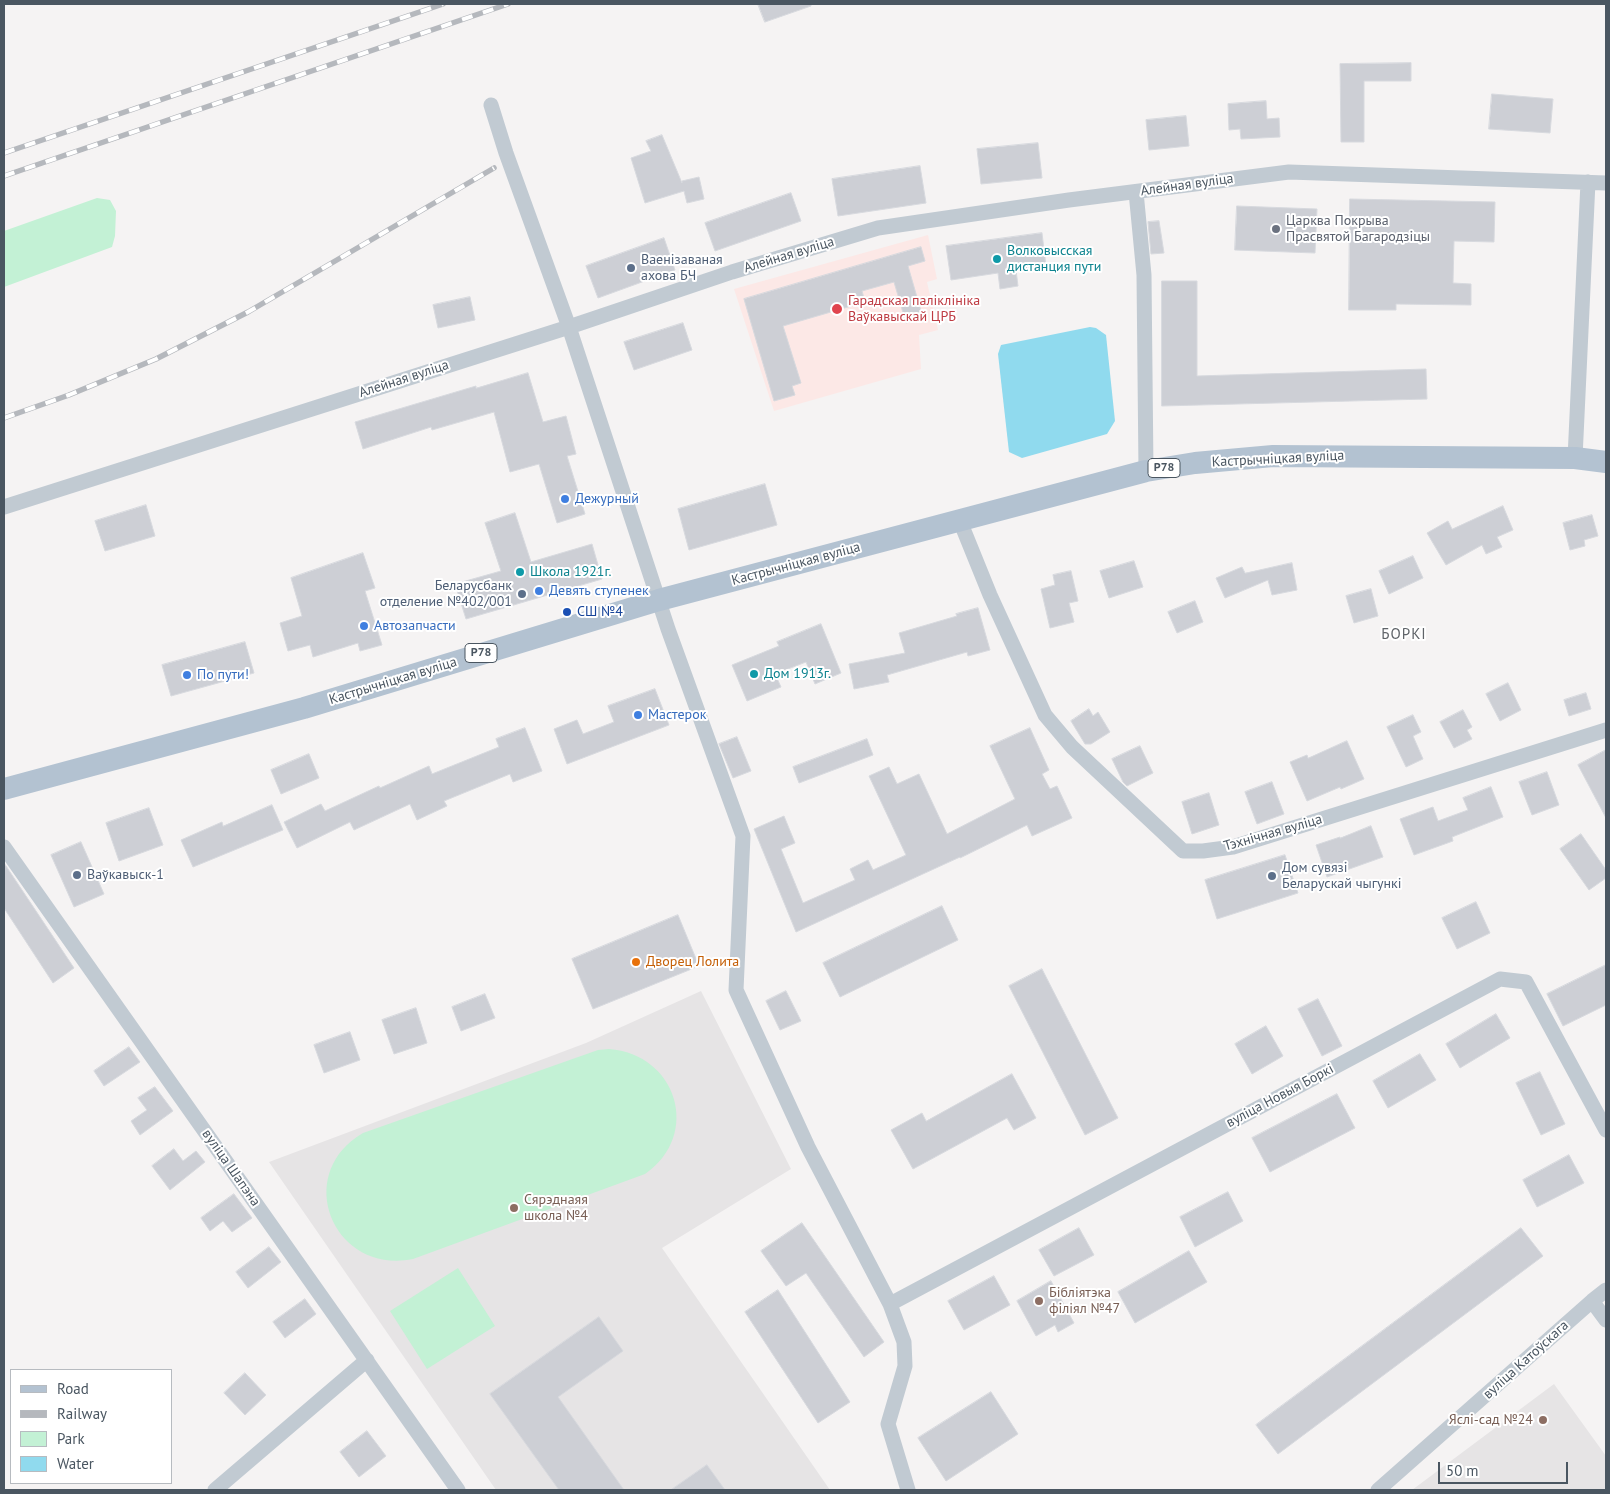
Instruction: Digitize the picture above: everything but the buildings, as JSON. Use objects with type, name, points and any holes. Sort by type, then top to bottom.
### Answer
[{"type":"main road","name":"Кастрычніцкая вуліца","points":[[4,789],[304,708],[659,600],[1146,471],[1195,463],[1274,456],[1575,458],[1606,462]]},
{"type":"street","points":[[491,105],[506,153],[569,327],[659,600],[744,836],[736,990],[808,1148],[890,1304],[904,1342],[905,1366],[888,1424],[908,1490]]},
{"type":"street","name":"Алейная вуліца","points":[[4,508],[569,327],[732,272],[878,228],[1069,200],[1289,172],[1606,183]]},
{"type":"street","points":[[1575,458],[1588,182]]},
{"type":"street","points":[[1136,192],[1144,275],[1146,471]]},
{"type":"street","name":"Тэхнічная вуліца","points":[[960,521],[990,595],[1045,715],[1072,747],[1183,851],[1203,851],[1233,847],[1606,730]]},
{"type":"street","name":"вуліца Шапэна","points":[[4,847],[458,1490]]},
{"type":"street","name":"вуліца Новыя Боркі","points":[[890,1304],[1500,979],[1526,982],[1606,1130]]},
{"type":"street","name":"вуліца Катоўскага","points":[[1378,1490],[1606,1290]]},
{"type":"street","points":[[1592,1301],[1606,1320]]},
{"type":"street","points":[[215,1490],[367,1360]]},
{"type":"shaded area","name":"Гарадская паліклініка Ваўкавыскай ЦРБ","points":[[928,235],[937,279],[927,282],[938,330],[919,335],[921,369],[774,411],[734,289]]},
{"type":"shaded area","name":"Сярэднаяя школа №4","points":[[701,991],[791,1169],[662,1248],[830,1490],[496,1490],[269,1162],[586,1043]]},
{"type":"shaded area","name":"Яслі-сад №24","points":[[1554,1384],[1606,1456],[1606,1490],[1412,1490]]},
{"type":"green space","points":[[97,198],[110,200],[116,211],[115,236],[112,247],[4,287],[4,231]]},
{"type":"green space","points":[[609,1049],[632,1054],[651,1065],[665,1080],[674,1099],[677,1119],[673,1139],[663,1158],[645,1174],[413,1259],[385,1260],[361,1252],[343,1237],[331,1217],[327,1195],[330,1172],[341,1151],[363,1133],[598,1050]]},
{"type":"green space","points":[[458,1268],[495,1326],[427,1369],[390,1311]]},
{"type":"water","points":[[1090,327],[1096,328],[1106,335],[1115,421],[1107,434],[1022,458],[1009,452],[998,354],[1001,345]]},
{"type":"railway","points":[[4,153],[443,4]]},
{"type":"railway","points":[[4,176],[508,4]]},
{"type":"railway","points":[[4,418],[69,395],[156,359],[248,312],[494,168]]},
{"type":"place","name":"Царква Покрыва Прасвятой Багародзіцы","points":[[1276,229]]},
{"type":"place","name":"Волковысская дистанция пути","points":[[997,259]]},
{"type":"place","name":"Ваенізаваная ахова БЧ","points":[[631,268]]},
{"type":"place","name":"Гарадская паліклініка Ваўкавыскай ЦРБ","points":[[837,309]]},
{"type":"place","name":"Дежурный","points":[[565,499]]},
{"type":"place","name":"Школа 1921г.","points":[[520,572]]},
{"type":"place","name":"Девять ступенек","points":[[539,591]]},
{"type":"place","name":"Беларусбанк отделение №402/001","points":[[522,594]]},
{"type":"place","name":"СШ №4","points":[[567,612]]},
{"type":"place","name":"Автозапчасти","points":[[364,626]]},
{"type":"place","name":"Дом 1913г.","points":[[754,674]]},
{"type":"place","name":"По пути!","points":[[187,675]]},
{"type":"place","name":"Мастерок","points":[[638,715]]},
{"type":"place","name":"Ваўкавыск-1","points":[[77,875]]},
{"type":"place","name":"Дом сувязі Беларускай чыгункі","points":[[1272,876]]},
{"type":"place","name":"Дворец Лолита","points":[[636,962]]},
{"type":"place","name":"Сярэднаяя школа №4","points":[[514,1208]]},
{"type":"place","name":"Бібліятэка філіял №47","points":[[1039,1301]]},
{"type":"place","name":"Яслі-сад №24","points":[[1543,1420]]},
{"type":"district","name":"БОРКІ","points":[[1404,635]]}]
